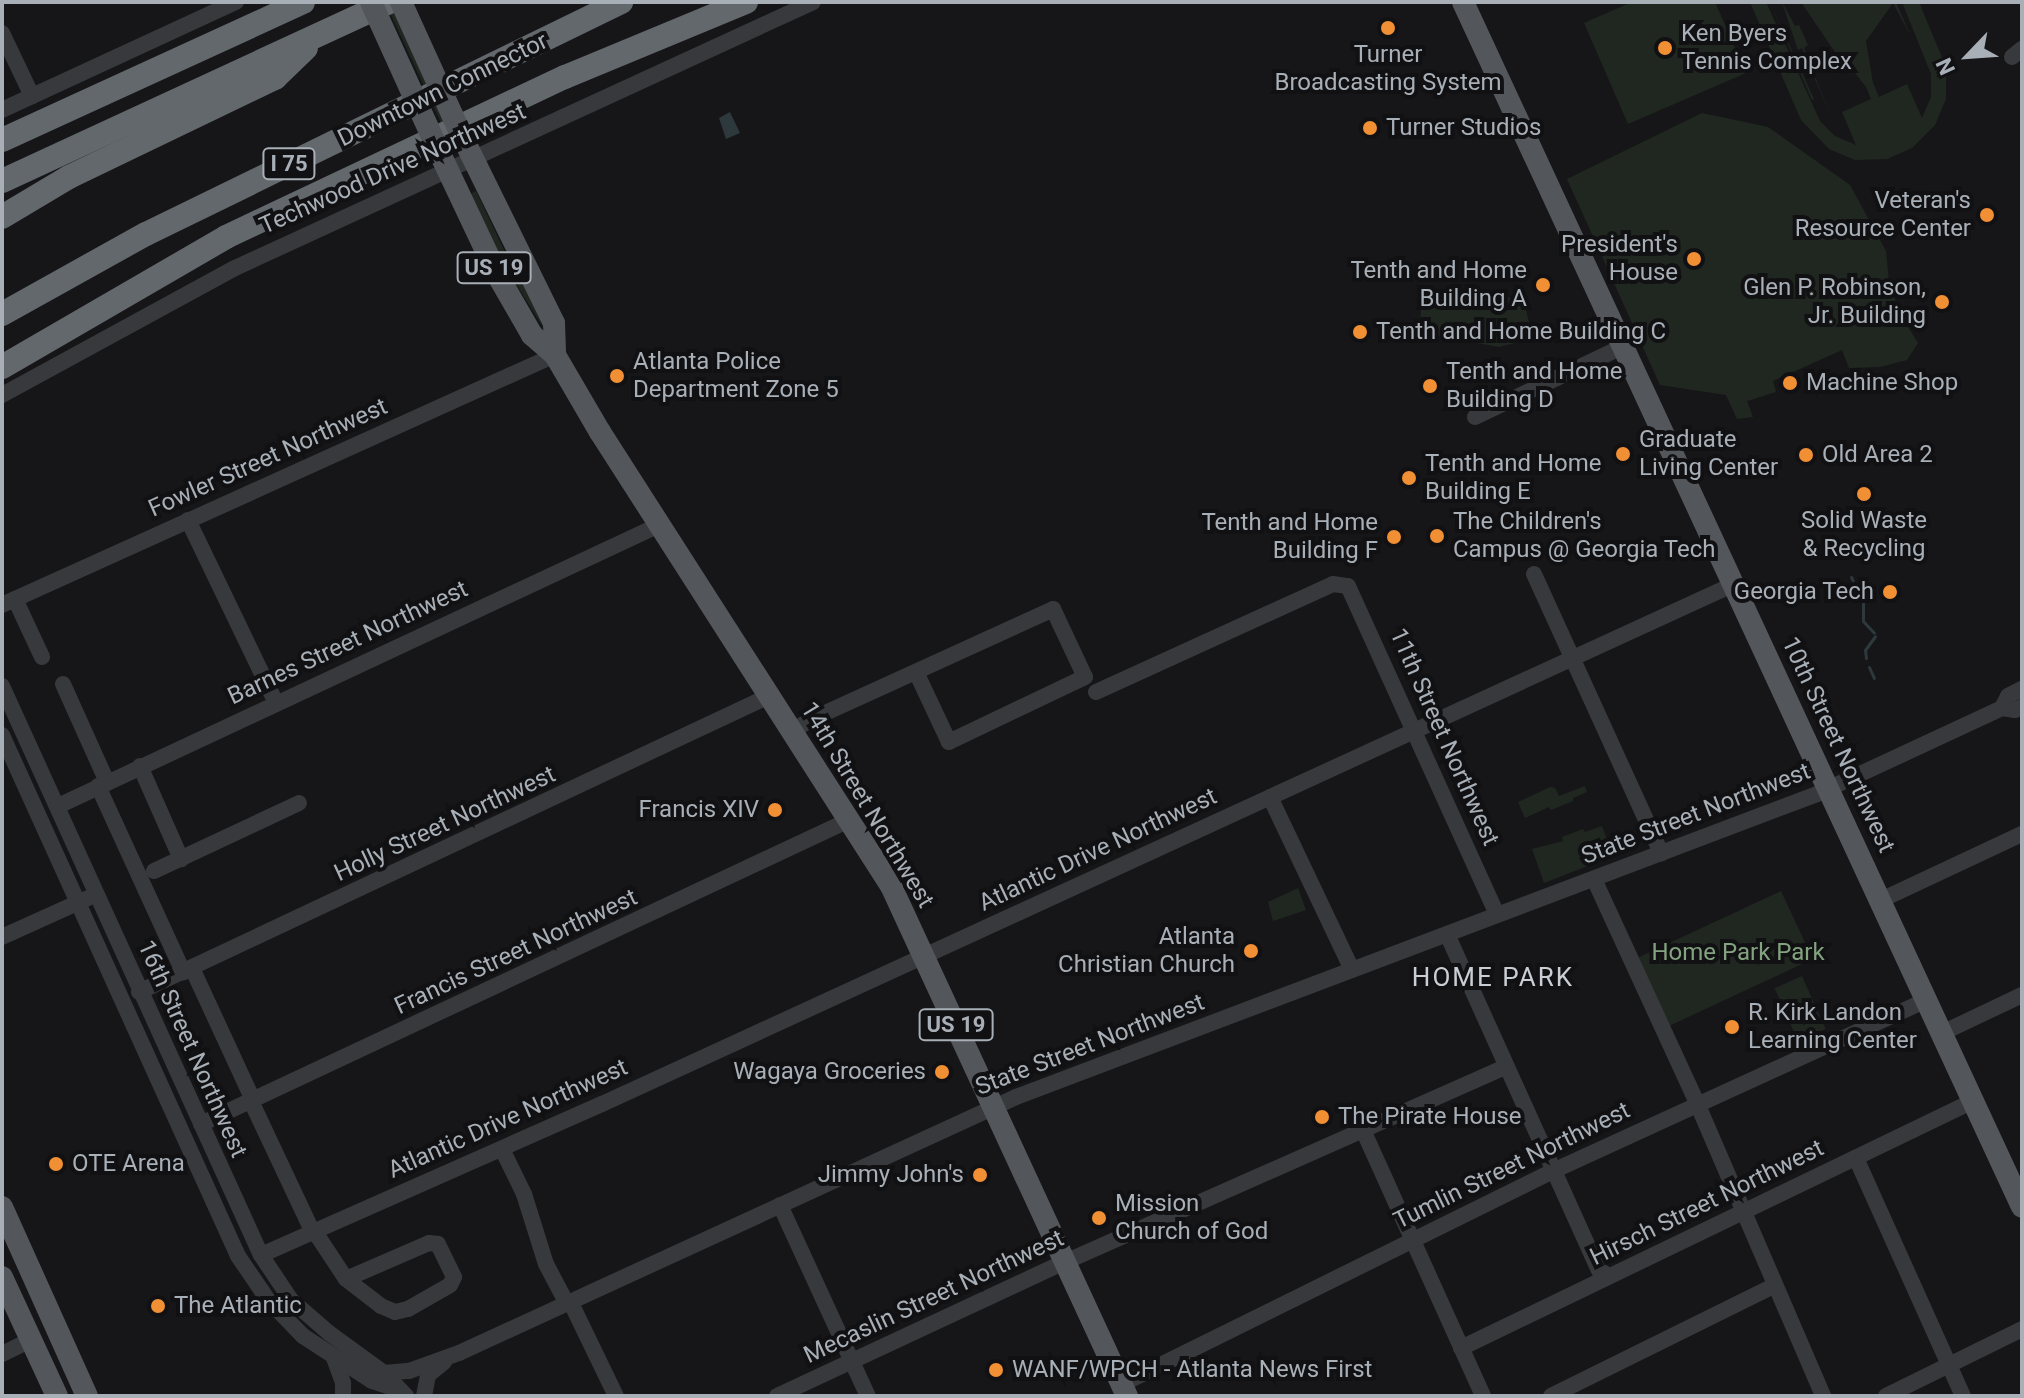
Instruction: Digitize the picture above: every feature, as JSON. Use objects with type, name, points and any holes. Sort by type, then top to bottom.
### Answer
[{"type":"highway","points":[[2,140],[303,2]]},
{"type":"highway","points":[[2,181],[390,2]]},
{"type":"highway","name":"Downtown Connector","points":[[5,315],[146,234],[621,2]]},
{"type":"highway","points":[[2,367],[226,237],[565,77],[746,2]]},
{"type":"highway","points":[[2,205],[69,177],[275,78],[318,35]]},
{"type":"highway","points":[[2,217],[69,177]]},
{"type":"main road","name":"14th Street Northwest","points":[[371,2],[435,143],[519,314],[532,335],[555,355],[659,525],[891,886],[1124,1390]]},
{"type":"main road","name":"14th Street Northwest","points":[[401,2],[459,130],[554,323],[555,355]]},
{"type":"main road","name":"10th Street Northwest","points":[[1463,2],[2022,1207]]},
{"type":"main road","points":[[2,1207],[87,1396]]},
{"type":"main road","points":[[2,1277],[57,1396]]},
{"type":"street","points":[[2,110],[236,2]]},
{"type":"street","name":"Techwood Drive Northwest","points":[[2,395],[235,268],[813,2]]},
{"type":"street","points":[[2,33],[32,96]]},
{"type":"street","points":[[1475,417],[1624,346]]},
{"type":"street","name":"Fowler Street Northwest","points":[[9,602],[555,355]]},
{"type":"street","points":[[188,520],[276,703]]},
{"type":"street","name":"Barnes Street Northwest","points":[[58,806],[659,525]]},
{"type":"street","points":[[1534,574],[1661,853]]},
{"type":"street","name":"11th Street Northwest","points":[[1096,692],[1341,583],[1352,591],[1497,915]]},
{"type":"street","name":"Atlantic Drive Northwest","points":[[261,1255],[502,1149],[1734,584]]},
{"type":"street","points":[[9,602],[42,657]]},
{"type":"street","points":[[792,731],[812,719],[1053,609],[1085,677],[949,742],[916,672]]},
{"type":"street","points":[[63,684],[102,784],[314,1232],[346,1279],[381,1306],[395,1312],[408,1309],[450,1285],[454,1277],[438,1244],[429,1243],[346,1279]]},
{"type":"street","name":"16th Street Northwest","points":[[2,686],[261,1255],[291,1300],[329,1333],[384,1373],[395,1394]]},
{"type":"street","name":"State Street Northwest","points":[[2002,708],[2008,696],[2022,689]]},
{"type":"street","name":"Holly Street Northwest","points":[[139,992],[769,696]]},
{"type":"street","name":"State Street Northwest","points":[[384,1373],[409,1371],[459,1353],[994,1107],[1830,789],[2002,708],[2015,710],[2022,707]]},
{"type":"street","name":"16th Street Northwest","points":[[2,735],[232,1246],[268,1300],[303,1336],[395,1394]]},
{"type":"street","points":[[140,766],[181,859]]},
{"type":"street","points":[[1270,797],[1352,970]]},
{"type":"street","points":[[154,871],[299,803]]},
{"type":"street","name":"Francis Street Northwest","points":[[201,1124],[849,820]]},
{"type":"street","points":[[1881,900],[2022,834]]},
{"type":"street","points":[[1594,879],[1697,1103],[1741,1213],[1823,1396]]},
{"type":"street","points":[[2,937],[96,894]]},
{"type":"street","points":[[1447,934],[1599,1270],[1609,1276]]},
{"type":"street","points":[[1942,1033],[2022,995]]},
{"type":"street","name":"Tumlin Street Northwest","points":[[1124,1390],[1412,1240],[1553,1171],[1927,1000]]},
{"type":"street","name":"Mecaslin Street Northwest","points":[[777,1396],[1065,1262],[1506,1067]]},
{"type":"street","name":"Hirsch Street Northwest","points":[[1461,1348],[1973,1101]]},
{"type":"street","points":[[1363,1130],[1483,1396]]},
{"type":"street","points":[[502,1149],[527,1204],[546,1264],[616,1396]]},
{"type":"street","points":[[1856,1158],[1963,1396]]},
{"type":"street","points":[[780,1205],[868,1396]]},
{"type":"street","points":[[1551,1396],[1774,1286]]},
{"type":"street","points":[[1886,1396],[2022,1329]]},
{"type":"street","points":[[2,1354],[31,1340]]},
{"type":"street","points":[[424,1396],[425,1380],[431,1370],[459,1353]]},
{"type":"street","points":[[334,1358],[343,1383],[343,1396]]},
{"type":"green space","points":[[385,2],[390,2],[446,124],[447,136]]},
{"type":"green space","name":"Ken Byers Tennis Complex","points":[[1632,2],[1715,2],[1746,73],[1628,124],[1584,23]]},
{"type":"green space","points":[[1750,2],[1766,2],[1820,121],[1835,136],[1856,145],[1842,112],[1871,99],[1866,87],[1844,59],[1841,61],[1801,2],[1896,2],[1911,37],[1893,3],[1866,41],[1873,83],[1879,97],[1907,84],[1922,118],[1931,97],[1931,74],[1902,2],[1919,2],[1946,67],[1946,99],[1935,125],[1912,148],[1887,159],[1855,160],[1829,149],[1801,120]]},
{"type":"green space","points":[[1770,2],[1814,99],[1812,100]]},
{"type":"green space","points":[[1782,2],[1795,26],[1799,25],[1808,45],[1804,48],[1831,117],[1802,48],[1798,50]]},
{"type":"green space","points":[[1702,113],[1768,127],[1850,185],[1886,251],[1889,282],[1900,314],[1918,343],[1907,360],[1880,367],[1849,368],[1842,350],[1773,381],[1776,392],[1747,401],[1753,417],[1737,419],[1726,395],[1660,385],[1567,179]]},
{"type":"green space","points":[[476,191],[505,252],[539,308],[545,330],[499,257],[470,194]]},
{"type":"green space","points":[[1504,296],[1519,300],[1529,322],[1525,334],[1515,343],[1499,347],[1427,334],[1420,323],[1421,309],[1436,299],[1481,304]]},
{"type":"green space","points":[[1585,786],[1587,792],[1573,798],[1573,801],[1525,818],[1518,802],[1550,787],[1555,788],[1559,796]]},
{"type":"green space","points":[[1602,826],[1613,856],[1544,883],[1532,849],[1563,841],[1562,837],[1583,829],[1585,832]]},
{"type":"green space","points":[[1298,888],[1306,910],[1273,921],[1268,902]]},
{"type":"green space","name":"Home Park Park","points":[[1781,891],[1813,959],[1664,1028],[1632,960]]},
{"type":"green space","points":[[1802,976],[1826,1029],[1798,1041],[1775,988]]},
{"type":"shaded area","points":[[730,112],[740,133],[726,139],[719,118]]},
{"type":"waterway","points":[[1851,577],[1853,581]]},
{"type":"waterway","points":[[1856,587],[1863,602],[1863,621],[1874,633]]},
{"type":"waterway","points":[[1866,658],[1865,650],[1875,636]]},
{"type":"waterway","points":[[1869,667],[1874,678]]},
{"type":"place","name":"Turner Broadcasting System","points":[[1388,28]]},
{"type":"place","name":"Ken Byers Tennis Complex","points":[[1665,48]]},
{"type":"place","name":"Turner Studios","points":[[1370,128]]},
{"type":"place","name":"Veteran's Resource Center","points":[[1987,215]]},
{"type":"place","name":"President's House","points":[[1694,259]]},
{"type":"place","name":"Tenth and Home Building A","points":[[1543,285]]},
{"type":"place","name":"Glen P. Robinson, Jr. Building","points":[[1942,302]]},
{"type":"place","name":"Tenth and Home Building C","points":[[1360,332]]},
{"type":"place","name":"Atlanta Police Department Zone 5","points":[[617,376]]},
{"type":"place","name":"Machine Shop","points":[[1790,383]]},
{"type":"place","name":"Tenth and Home Building D","points":[[1430,386]]},
{"type":"place","name":"Graduate Living Center","points":[[1623,454]]},
{"type":"place","name":"Old Area 2","points":[[1806,455]]},
{"type":"place","name":"Tenth and Home Building E","points":[[1409,478]]},
{"type":"place","name":"Solid Waste & Recycling","points":[[1864,494]]},
{"type":"place","name":"The Children's Campus @ Georgia Tech","points":[[1437,536]]},
{"type":"place","name":"Tenth and Home Building F","points":[[1394,537]]},
{"type":"place","name":"Georgia Tech","points":[[1890,592]]},
{"type":"place","name":"Francis XIV","points":[[775,810]]},
{"type":"place","name":"Atlanta Christian Church","points":[[1251,951]]},
{"type":"place","name":"R. Kirk Landon Learning Center","points":[[1732,1027]]},
{"type":"place","name":"Wagaya Groceries","points":[[942,1072]]},
{"type":"place","name":"The Pirate House","points":[[1322,1117]]},
{"type":"place","name":"OTE Arena","points":[[56,1164]]},
{"type":"place","name":"Jimmy John's","points":[[980,1175]]},
{"type":"place","name":"Mission Church of God","points":[[1099,1218]]},
{"type":"place","name":"The Atlantic","points":[[158,1306]]},
{"type":"place","name":"WANF/WPCH - Atlanta News First","points":[[996,1370]]},
{"type":"district","name":"HOME PARK","points":[[1493,978]]}]
